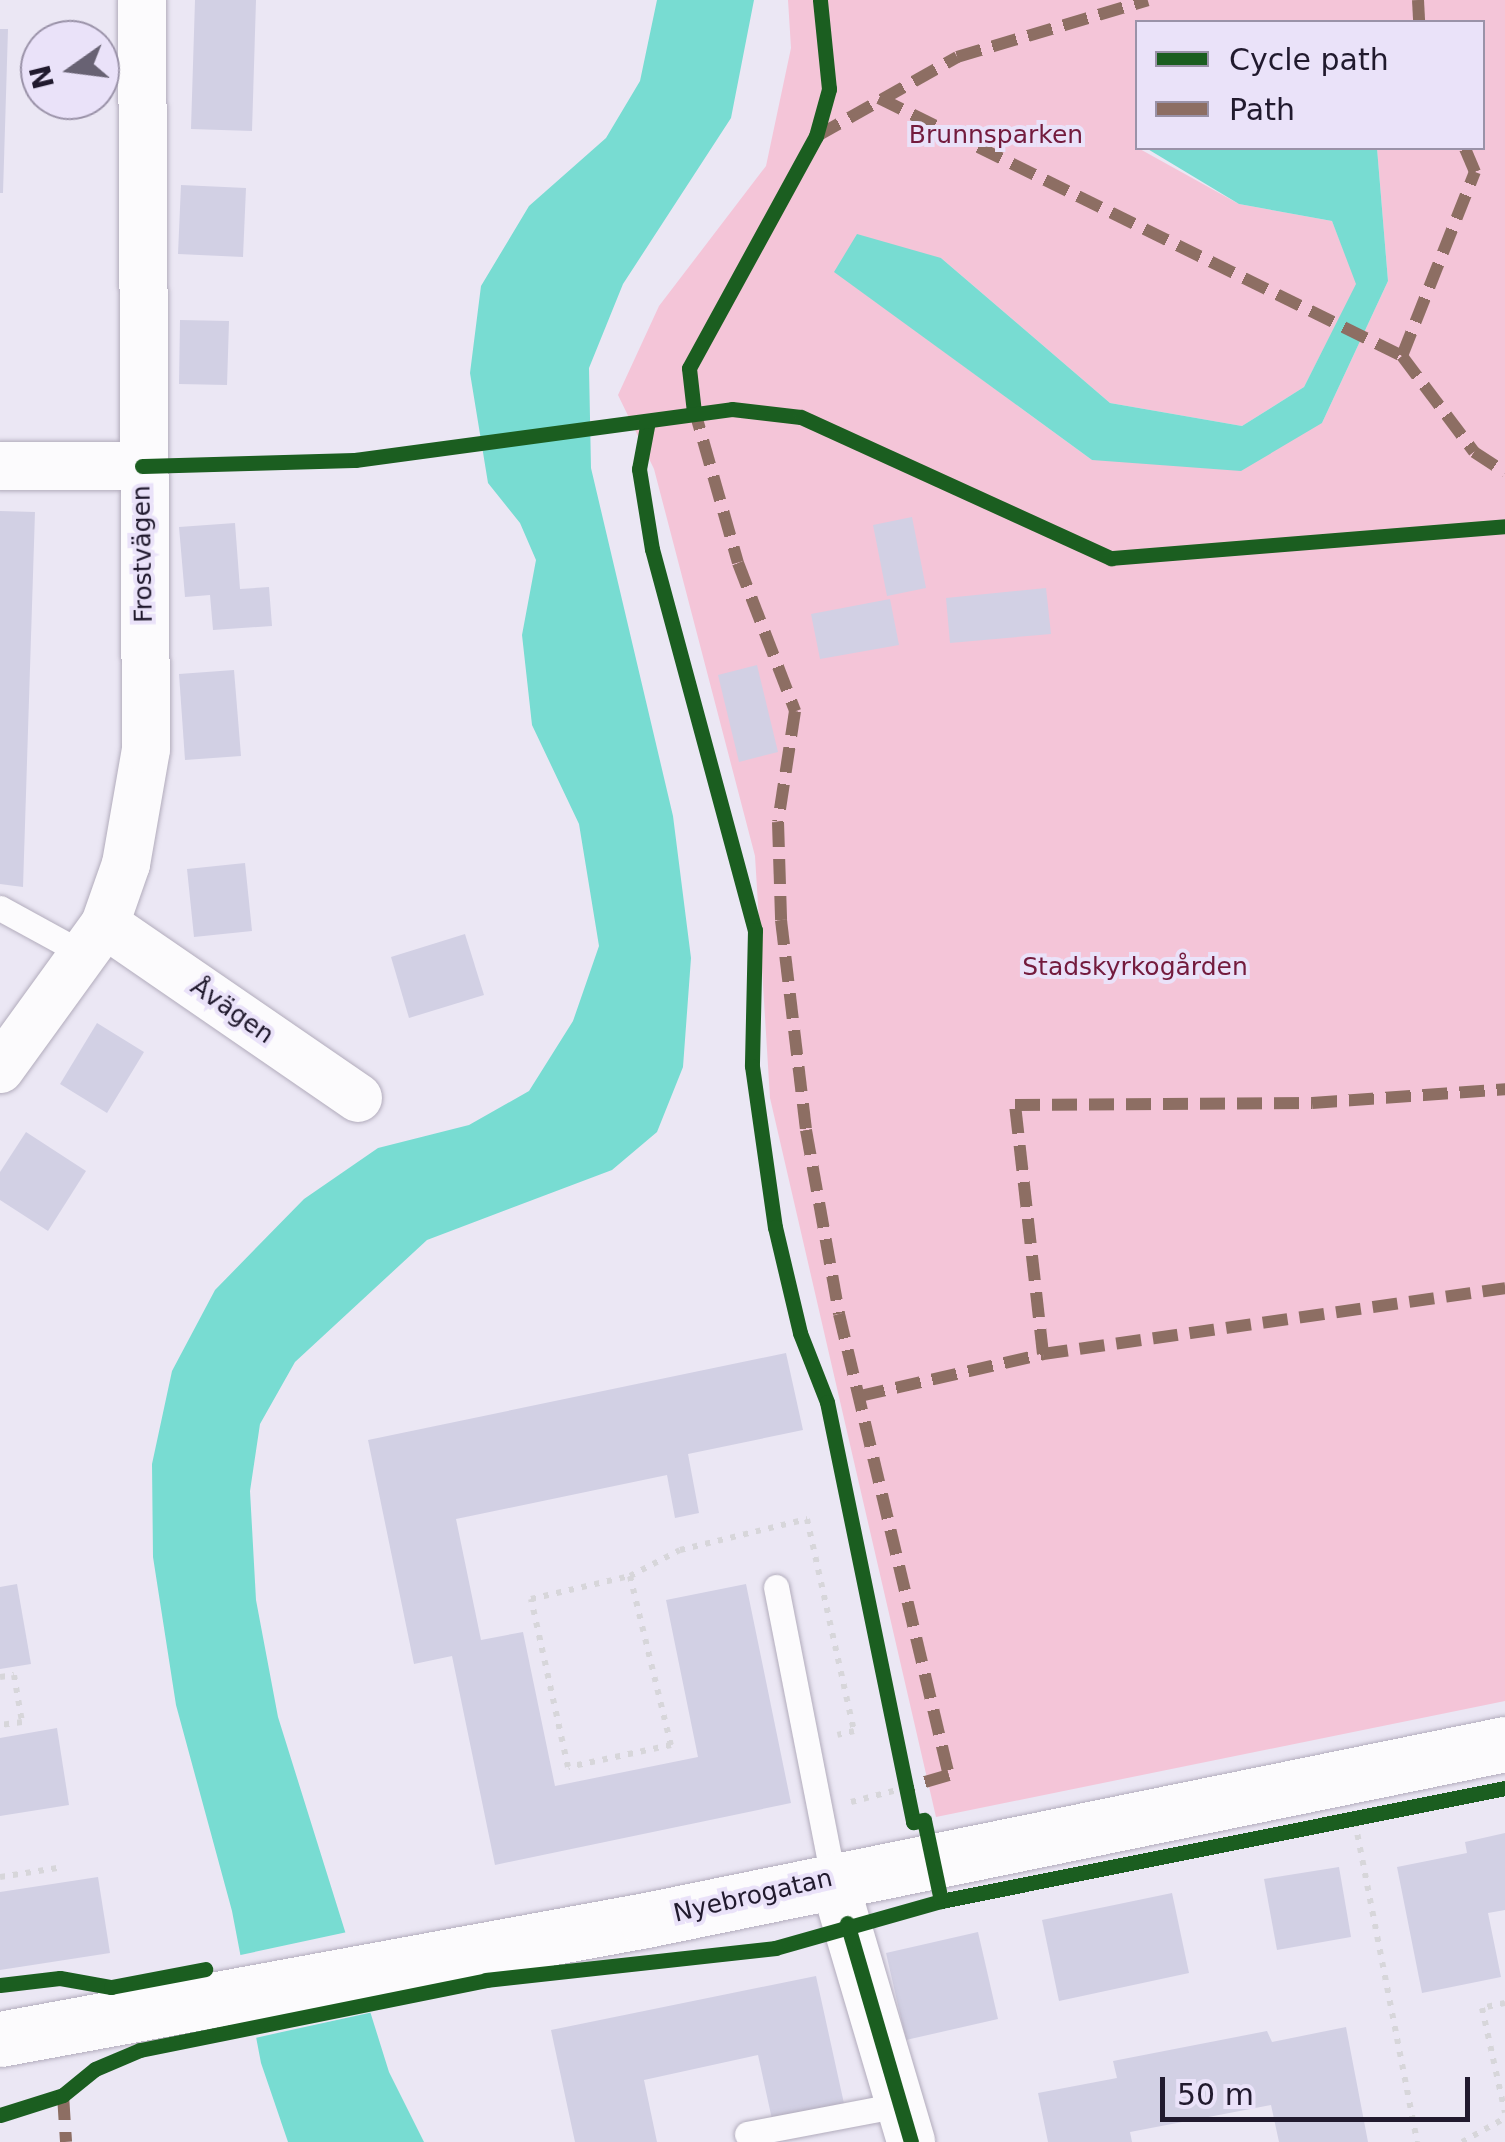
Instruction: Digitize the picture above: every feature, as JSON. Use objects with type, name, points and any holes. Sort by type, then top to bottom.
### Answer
[{"type":"street","name":"Frostvägen","points":[[0,1069],[95,939],[126,864],[146,749],[142,0]]},
{"type":"street","points":[[0,466],[142,466]]},
{"type":"street","name":"Åvägen","points":[[95,939],[358,1098]]},
{"type":"street","name":"Nyebrogatan","points":[[0,2040],[389,1964],[646,1920],[833,1878],[1505,1744]]},
{"type":"street","points":[[833,1878],[905,2124]]},
{"type":"lane","points":[[0,908],[95,939]]},
{"type":"lane","points":[[776,1587],[833,1878]]},
{"type":"lane","points":[[747,2134],[905,2124]]},
{"type":"path","points":[[630,1576],[670,1745],[568,1767],[532,1599],[630,1576],[680,1550],[807,1518],[854,1731],[806,1743]]},
{"type":"path","points":[[0,1677],[14,1675],[22,1722],[0,1725]]},
{"type":"path","points":[[1347,1776],[1417,2142]]},
{"type":"path","points":[[0,1877],[57,1868]]},
{"type":"path","points":[[1462,2142],[1505,2115],[1482,2008],[1505,2004]]},
{"type":"green space","name":"Stadskyrkogården","points":[[788,0],[1505,0],[1505,1701],[936,1817],[770,1098],[755,856],[654,469],[618,395],[659,306],[766,166],[791,48]],"holes":[[[1135,20],[1485,20],[1485,150],[1377,150],[1388,281],[1322,423],[1092,460],[835,272],[941,258],[1110,403],[1242,426],[1304,387],[1357,284],[1332,221],[1239,204],[1142,150],[1135,150]]]},
{"type":"shaded area","points":[[657,0],[754,0],[731,118],[623,284],[589,368],[591,468],[673,816],[691,958],[683,1067],[657,1132],[612,1170],[427,1240],[295,1362],[260,1424],[250,1491],[256,1600],[278,1717],[389,2072],[424,2142],[288,2142],[261,2063],[232,1911],[176,1705],[153,1557],[152,1464],[172,1371],[215,1290],[304,1199],[378,1148],[469,1125],[529,1091],[573,1021],[599,946],[579,824],[532,725],[522,635],[536,560],[520,523],[488,483],[470,373],[481,286],[529,206],[606,138],[640,81]]},
{"type":"shaded area","points":[[1149,150],[1377,150],[1388,281],[1322,423],[1241,471],[1092,460],[834,272],[857,234],[941,258],[1110,403],[1242,426],[1304,387],[1356,284],[1332,221],[1239,204]]},
{"type":"pier","points":[[352,1931],[378,2011],[250,2039],[231,1957]]},
{"type":"building","points":[[195,0],[256,0],[252,131],[191,129]]},
{"type":"building","points":[[0,29],[8,29],[3,193],[0,193]]},
{"type":"building","points":[[181,185],[246,188],[243,257],[178,254]]},
{"type":"building","points":[[180,320],[229,321],[227,385],[179,384]]},
{"type":"building","points":[[0,511],[35,512],[23,887],[0,884]]},
{"type":"building","points":[[912,517],[926,588],[887,596],[873,525]]},
{"type":"building","points":[[235,523],[240,589],[269,587],[272,626],[213,630],[210,595],[185,597],[179,527]]},
{"type":"building","points":[[1046,588],[1051,634],[950,643],[946,598]]},
{"type":"building","points":[[890,599],[899,645],[820,659],[811,614]]},
{"type":"building","points":[[757,665],[778,752],[739,762],[718,675]]},
{"type":"building","points":[[234,670],[241,756],[185,760],[179,674]]},
{"type":"building","points":[[245,863],[252,931],[194,937],[187,869]]},
{"type":"building","points":[[465,934],[484,995],[409,1018],[391,957]]},
{"type":"building","points":[[97,1023],[144,1052],[107,1113],[60,1084]]},
{"type":"building","points":[[26,1132],[86,1171],[48,1231],[0,1200],[0,1172]]},
{"type":"building","points":[[786,1353],[803,1430],[688,1454],[699,1513],[675,1518],[667,1475],[456,1519],[481,1640],[523,1632],[555,1786],[698,1757],[666,1600],[746,1584],[791,1803],[495,1865],[452,1656],[414,1664],[368,1440]]},
{"type":"building","points":[[17,1584],[31,1664],[0,1669],[0,1587]]},
{"type":"building","points":[[57,1728],[69,1805],[0,1816],[0,1738]]},
{"type":"building","points":[[1505,1833],[1505,1910],[1488,1913],[1501,1977],[1422,1993],[1397,1867],[1467,1853],[1465,1842]]},
{"type":"building","points":[[1339,1867],[1351,1937],[1277,1950],[1264,1879]]},
{"type":"building","points":[[98,1877],[110,1953],[0,1970],[0,1892]]},
{"type":"building","points":[[1172,1893],[1189,1973],[1059,2001],[1042,1920]]},
{"type":"building","points":[[978,1932],[998,2019],[906,2040],[886,1953]]},
{"type":"building","points":[[816,1976],[845,2108],[773,2124],[758,2055],[644,2080],[657,2142],[575,2142],[551,2030]]},
{"type":"building","points":[[1346,2027],[1368,2142],[1279,2142],[1271,2105],[1130,2132],[1132,2142],[1048,2142],[1038,2093],[1117,2078],[1113,2061],[1267,2031],[1272,2042]]},
{"type":"marked path","points":[[817,136],[957,57],[1148,0]]},
{"type":"marked path","points":[[1418,0],[1419,20]]},
{"type":"marked path","points":[[879,98],[1402,356],[1474,452],[1505,472]]},
{"type":"marked path","points":[[1402,356],[1475,172],[1466,150]]},
{"type":"marked path","points":[[693,405],[738,563],[795,711],[778,822],[781,920],[806,1130],[839,1314],[949,1775],[908,1787]]},
{"type":"marked path","points":[[1043,1354],[1015,1105],[1312,1103],[1505,1089]]},
{"type":"marked path","points":[[860,1396],[1043,1354],[1505,1288]]},
{"type":"marked path","points":[[63,2095],[66,2142]]},
{"type":"cycle path","points":[[694,412],[689,368],[816,136],[829,89],[820,0]]},
{"type":"cycle path","points":[[142,466],[355,460],[732,409],[801,417],[1111,558],[1505,526]]},
{"type":"cycle path","points":[[648,421],[639,469],[652,549],[755,930],[752,1066],[775,1227],[800,1333],[827,1402],[913,1822],[924,1820],[941,1901]]},
{"type":"cycle path","points":[[0,2115],[63,2095],[95,2069],[140,2050],[486,1980],[775,1948],[941,1901],[1505,1788]]},
{"type":"cycle path","points":[[847,1923],[911,2142]]},
{"type":"cycle path","points":[[0,1985],[60,1978],[111,1987],[205,1969]]},
{"type":"park label","name":"Brunnsparken","points":[[996,135]]}]
